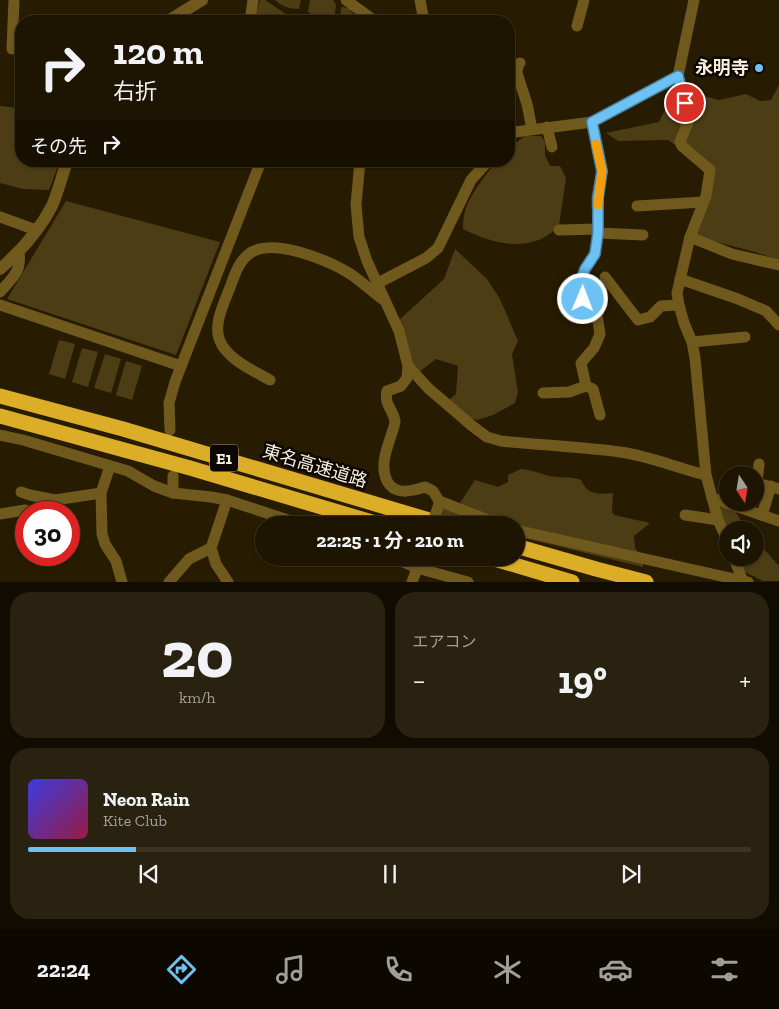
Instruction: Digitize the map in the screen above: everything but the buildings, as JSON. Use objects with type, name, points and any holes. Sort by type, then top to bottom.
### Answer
[{"type":"highway","name":"東名高速道路","points":[[0,396],[123,429],[416,516]]},
{"type":"highway","name":"東名高速道路","points":[[0,416],[199,470],[352,516]]},
{"type":"highway","points":[[525,549],[596,570],[646,582]]},
{"type":"highway","points":[[518,566],[572,582]]},
{"type":"street","points":[[12,49],[14,0]]},
{"type":"street","points":[[178,15],[202,0]]},
{"type":"street","points":[[251,15],[253,0]]},
{"type":"street","points":[[346,0],[367,15]]},
{"type":"street","points":[[420,0],[423,15]]},
{"type":"street","points":[[577,26],[584,0]]},
{"type":"street","points":[[685,515],[718,520],[706,475],[700,394],[692,342],[684,323],[677,293],[690,237],[709,184],[710,170],[682,146],[680,142],[689,120],[678,76],[694,0]]},
{"type":"street","points":[[520,63],[518,64],[517,73],[527,104],[532,129]]},
{"type":"street","points":[[515,133],[532,129],[592,122],[678,76]]},
{"type":"street","points":[[586,386],[581,363],[594,348],[600,334],[598,315],[583,299],[580,283],[585,269],[595,254],[598,231],[598,198],[602,171],[592,122]]},
{"type":"street","points":[[547,127],[552,147]]},
{"type":"street","points":[[0,269],[19,253],[36,230],[52,204],[65,167]]},
{"type":"street","points":[[170,430],[169,402],[181,366],[259,167]]},
{"type":"street","points":[[359,167],[356,205],[359,237],[367,261],[398,331],[408,366],[407,378],[401,386],[387,391],[386,398],[395,421],[385,455],[384,474],[390,487],[401,491],[414,491],[425,487],[433,491],[439,503],[476,516]]},
{"type":"street","points":[[378,283],[426,258],[438,248],[471,180],[483,167]]},
{"type":"street","points":[[637,206],[704,202]]},
{"type":"street","points":[[0,217],[36,230]]},
{"type":"street","points":[[558,230],[643,235]]},
{"type":"street","points":[[690,237],[732,254],[779,265]]},
{"type":"street","points":[[270,380],[234,359],[219,341],[218,321],[222,307],[240,262],[250,253],[262,249],[283,248],[306,253],[351,275],[386,302]]},
{"type":"street","points":[[0,292],[17,272],[21,263],[19,253]]},
{"type":"street","points":[[605,277],[638,320],[650,317],[662,306],[679,304]]},
{"type":"street","points":[[680,279],[766,311],[779,325]]},
{"type":"street","points":[[0,305],[181,366]]},
{"type":"street","points":[[692,342],[745,337]]},
{"type":"street","points":[[408,366],[428,388],[487,437],[501,441],[621,452],[660,460],[706,475]]},
{"type":"street","points":[[543,393],[569,392],[586,386],[593,389],[600,414]]},
{"type":"street","points":[[0,435],[128,471],[154,486],[173,493],[211,496],[276,516]]},
{"type":"street","points":[[759,464],[757,483],[775,488],[762,515]]},
{"type":"street","points":[[110,466],[101,493],[102,534],[105,544],[116,560],[122,582]]},
{"type":"street","points":[[173,476],[173,493]]},
{"type":"street","points":[[20,492],[54,500],[101,493]]},
{"type":"street","points":[[712,498],[779,521]]},
{"type":"street","points":[[227,500],[211,548],[216,564],[228,582]]},
{"type":"street","points":[[435,516],[439,503]]},
{"type":"street","points":[[0,514],[15,512]]},
{"type":"street","points":[[525,532],[744,581]]},
{"type":"street","points":[[169,582],[189,559],[211,548]]},
{"type":"street","points":[[412,582],[418,566]]},
{"type":"street","points":[[429,566],[468,582]]},
{"type":"street","points":[[737,566],[744,581]]},
{"type":"shaded area","points":[[260,0],[265,0],[287,15],[256,15]]},
{"type":"shaded area","points":[[275,0],[301,0],[299,9],[286,7]]},
{"type":"shaded area","points":[[310,0],[333,0],[336,5],[335,15],[312,15],[308,12]]},
{"type":"shaded area","points":[[341,7],[348,8],[354,15],[340,15]]},
{"type":"shaded area","points":[[779,85],[779,260],[694,236],[707,195],[703,166],[689,154],[668,140],[618,141],[606,133],[659,122],[670,99],[688,92],[719,100],[746,94],[760,101],[771,100]]},
{"type":"shaded area","points":[[0,106],[15,108],[15,167],[58,167],[49,190],[23,189],[0,183]]},
{"type":"shaded area","points":[[525,136],[541,136],[545,142],[545,155],[550,166],[560,166],[566,178],[559,226],[537,241],[513,244],[488,239],[463,229],[469,201],[492,167],[515,167],[515,144]]},
{"type":"shaded area","points":[[66,201],[220,242],[176,355],[7,299]]},
{"type":"shaded area","points":[[455,249],[487,279],[500,299],[518,341],[512,354],[518,392],[515,403],[493,415],[477,420],[456,416],[445,403],[456,394],[458,366],[436,359],[419,372],[406,361],[399,320],[444,279]]},
{"type":"shaded area","points":[[59,340],[75,344],[65,379],[49,374]]},
{"type":"shaded area","points":[[82,348],[98,352],[88,387],[72,382]]},
{"type":"shaded area","points":[[105,354],[121,359],[111,393],[94,388]]},
{"type":"shaded area","points":[[126,361],[142,366],[132,400],[116,395]]},
{"type":"shaded area","points":[[521,469],[549,476],[581,480],[587,489],[594,493],[613,493],[612,512],[614,515],[650,523],[634,536],[635,548],[643,558],[643,567],[525,538],[525,516],[442,516],[440,512],[442,505],[458,506],[475,480],[498,487],[508,482],[508,475]]},
{"type":"shaded area","points":[[721,511],[734,511],[741,521],[724,521]]},
{"type":"shaded area","points":[[764,549],[779,566],[779,581],[763,581],[743,571],[740,566],[764,566]]},
{"type":"slow traffic","points":[[596,144],[602,171],[598,205]]},
{"type":"place","name":"永明寺","points":[[759,68]]},
{"type":"route","points":[[583,299],[580,283],[585,269],[595,254],[598,233],[598,198],[602,171],[592,122],[678,76],[685,103]]}]
